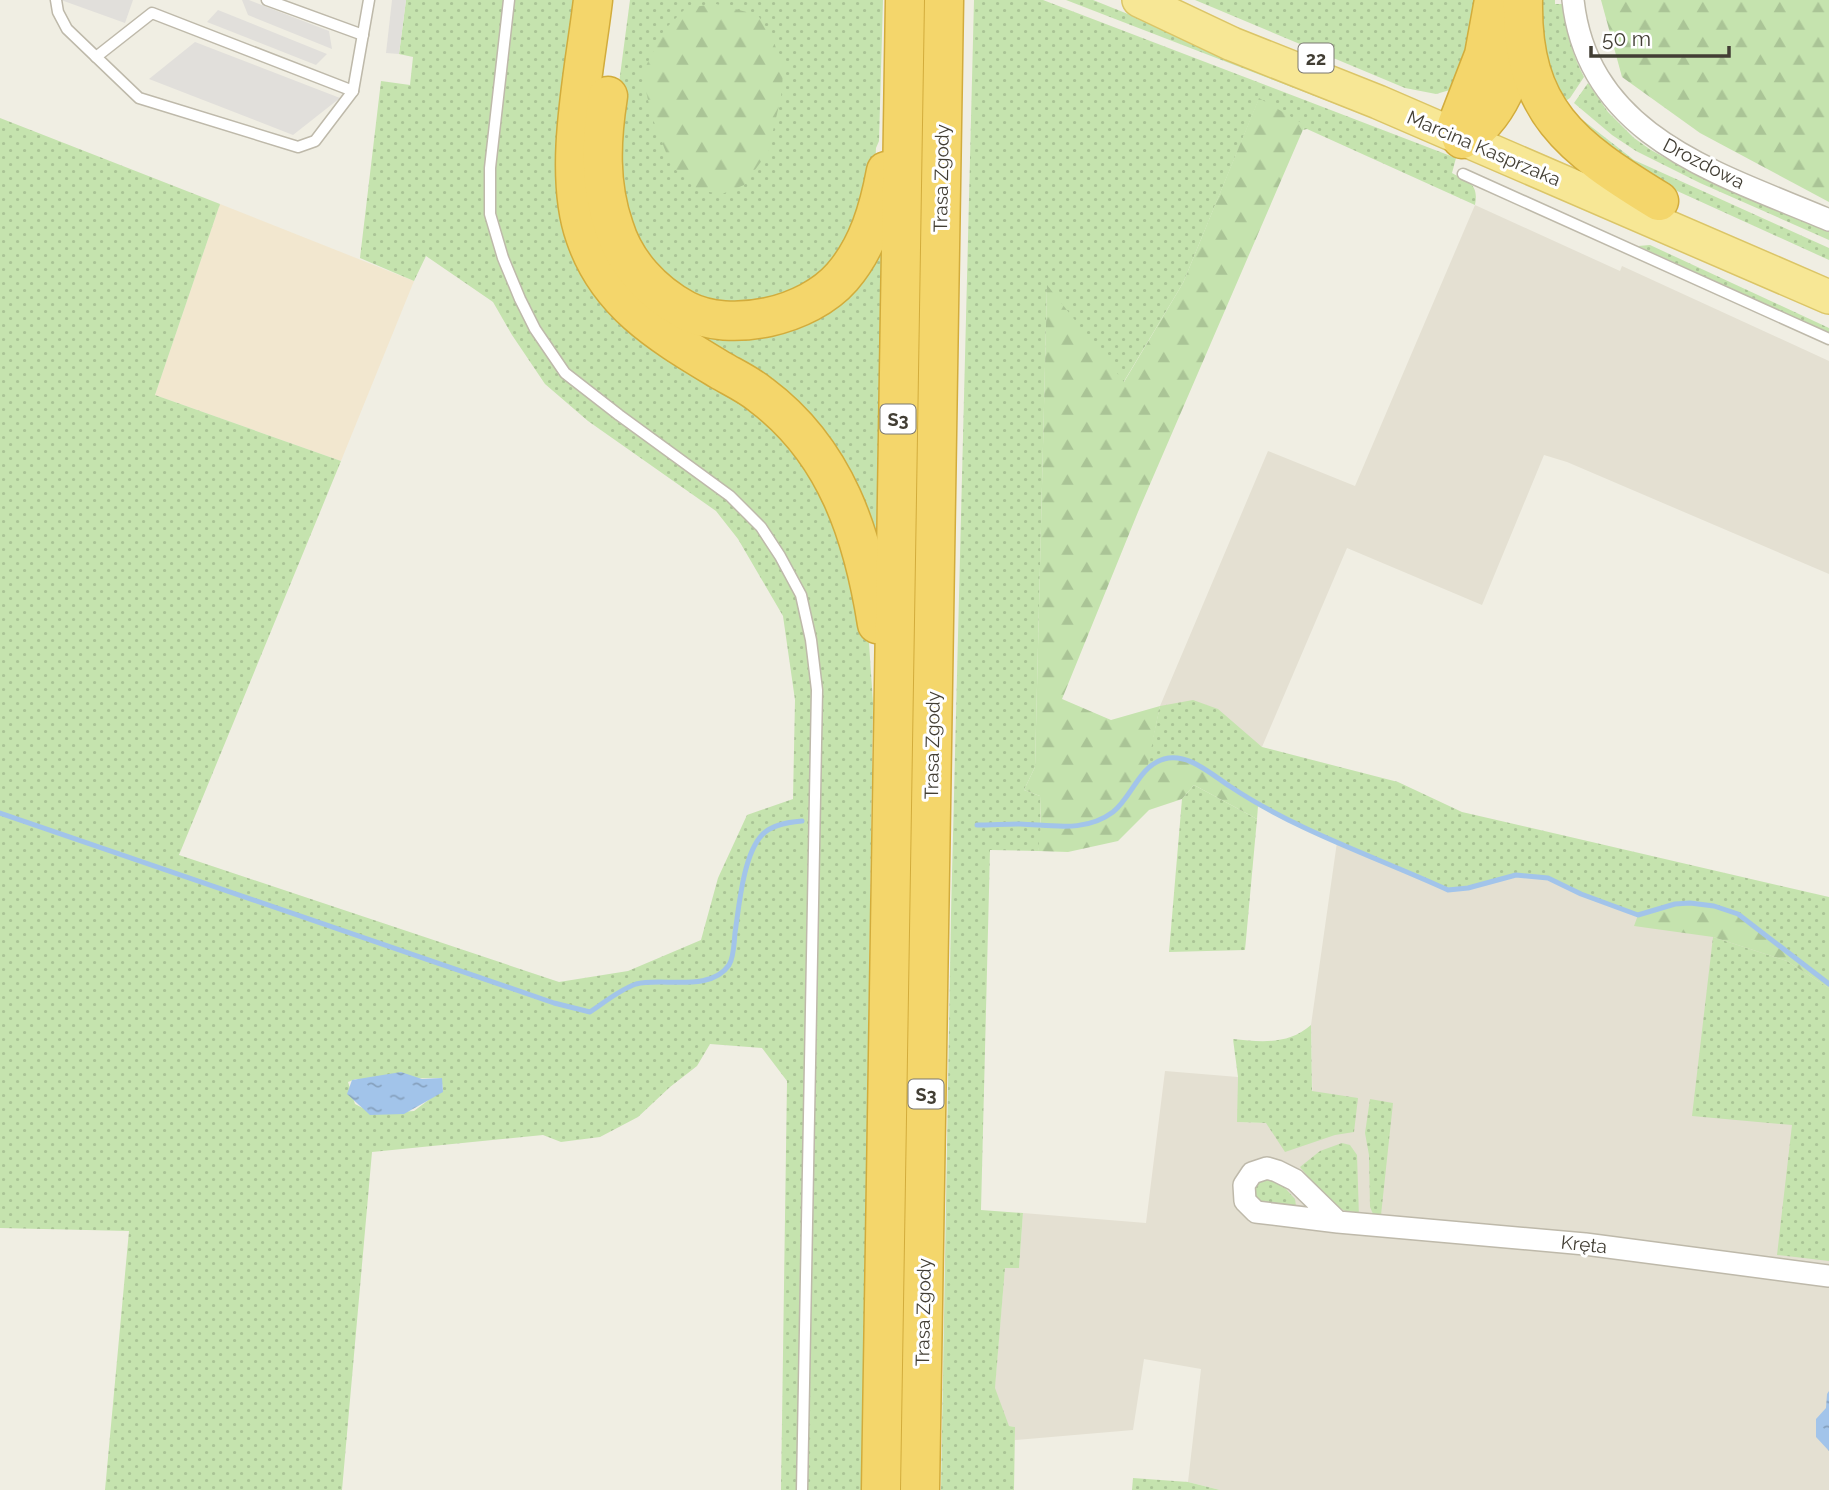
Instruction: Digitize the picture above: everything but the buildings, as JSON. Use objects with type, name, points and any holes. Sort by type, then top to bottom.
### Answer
[{"type":"highway","points":[[593,0],[574,164],[584,234],[601,273],[624,302],[655,331],[761,394],[800,430],[820,457],[851,514],[867,566],[877,623],[892,769]]},
{"type":"highway","points":[[618,0],[602,141],[603,184],[614,230],[641,277],[687,311],[718,318],[747,320],[791,312],[810,302],[841,278],[859,254],[881,198],[903,69]]},
{"type":"highway","name":"Trasa Zgody","points":[[881,1490],[905,0]]},
{"type":"highway","points":[[1466,139],[1494,0]]},
{"type":"highway","name":"Trasa Zgody","points":[[920,1490],[944,1]]},
{"type":"highway","points":[[1466,139],[1495,107],[1506,87],[1516,59],[1523,16]]},
{"type":"highway","points":[[1523,16],[1536,88],[1548,111],[1563,131],[1610,171],[1659,201]]},
{"type":"main road","name":"Marcina Kasprzaka","points":[[1139,0],[1232,44],[1466,139],[1829,297]]},
{"type":"main road","name":"Marcina Kasprzaka","points":[[1173,0],[1466,139],[1659,201],[1829,275]]},
{"type":"street","name":"Drozdowa","points":[[1573,0],[1578,29],[1594,70],[1612,98],[1639,125],[1660,142],[1696,163],[1829,220]]},
{"type":"street","name":"Kręta","points":[[1338,1222],[1586,1244],[1829,1276]]},
{"type":"lane","points":[[56,0],[58,12],[67,29],[139,98],[298,147],[315,141],[353,91],[369,0]]},
{"type":"lane","points":[[267,0],[363,35]]},
{"type":"lane","points":[[509,0],[490,168],[490,214],[503,258],[520,299],[565,373],[730,496],[761,527],[780,555],[801,595],[811,640],[817,690],[802,1490]]},
{"type":"lane","points":[[96,57],[152,13],[353,91]]},
{"type":"lane","name":"Marcina Kasprzaka","points":[[1466,139],[1829,339]]},
{"type":"shaded area","points":[[61,0],[133,0],[125,23]]},
{"type":"shaded area","points":[[242,0],[249,0],[329,31],[332,49],[248,15]]},
{"type":"shaded area","points":[[392,0],[406,0],[399,54],[386,53]]},
{"type":"shaded area","points":[[218,10],[327,54],[316,65],[207,22]]},
{"type":"shaded area","points":[[195,42],[340,98],[293,135],[149,79]]},
{"type":"shaded area","points":[[220,204],[414,281],[341,461],[155,395]]},
{"type":"shaded area","points":[[1475,205],[1620,271],[1622,266],[1829,361],[1829,574],[1567,462],[1544,455],[1482,605],[1347,548],[1262,747],[1160,706],[1268,451],[1355,486]]},
{"type":"shaded area","points":[[1337,842],[1448,890],[1468,888],[1516,875],[1548,878],[1581,894],[1738,914],[1829,984],[1829,1490],[1220,1490],[1188,1482],[1201,1369],[1144,1359],[1133,1430],[1015,1440],[1015,1427],[1009,1426],[994,1397],[1005,1267],[1019,1267],[1023,1213],[1146,1223],[1165,1071],[1238,1077],[1238,1122],[1313,1125],[1311,1025]]},
{"type":"green space","points":[[406,0],[585,0],[565,189],[819,476],[867,613],[873,703],[862,1490],[781,1490],[787,1081],[762,1048],[710,1044],[697,1066],[638,1117],[600,1137],[561,1142],[543,1135],[372,1152],[342,1490],[105,1490],[129,1231],[0,1228],[0,118],[220,204],[155,395],[341,461],[179,855],[559,982],[628,971],[701,940],[718,878],[747,815],[793,799],[795,700],[783,616],[738,539],[716,511],[588,421],[545,384],[493,302],[426,256],[414,281],[360,258],[381,81],[410,85],[413,57],[399,54]],"holes":[[[441,1078],[443,1089],[414,1111],[374,1114],[355,1104],[348,1082],[356,1079]]]},
{"type":"green space","points":[[599,0],[611,0],[595,152],[596,199],[613,252],[639,288],[662,307],[687,320],[714,329],[742,332],[771,329],[799,320],[825,305],[841,291],[877,238],[882,237],[877,542],[872,541],[841,461],[767,384],[664,322],[635,297],[610,264],[589,207],[585,173],[585,133]]},
{"type":"green space","points":[[630,0],[883,0],[879,141],[875,171],[839,263],[791,302],[701,302],[650,264],[616,187],[614,121]]},
{"type":"green space","points":[[974,0],[1043,0],[1456,158],[1452,173],[1471,184],[1476,198],[1475,205],[1307,129],[1303,130],[1304,126],[1259,99],[1183,283],[1123,383],[1047,286],[1035,767],[1024,790],[1040,796],[1041,840],[1038,851],[990,850],[981,1210],[1023,1213],[1019,1268],[1005,1268],[995,1388],[1009,1426],[1015,1427],[1014,1490],[941,1490],[951,914]]},
{"type":"green space","points":[[1066,0],[1093,0],[1497,162],[1496,166]]},
{"type":"green space","points":[[1195,0],[1479,0],[1465,75],[1450,90],[1436,94],[1405,88]]},
{"type":"green space","points":[[1533,0],[1555,0],[1555,4],[1562,4],[1570,41],[1584,77],[1570,98],[1558,106]]},
{"type":"green space","points":[[1601,0],[1829,0],[1829,202],[1700,133],[1622,77]]},
{"type":"green space","points":[[716,4],[758,15],[784,62],[781,97],[768,152],[744,185],[722,194],[697,190],[671,165],[652,117],[642,74],[664,30],[686,8]]},
{"type":"green space","points":[[1588,83],[1608,112],[1634,138],[1651,150],[1676,164],[1829,231],[1829,240],[1700,183],[1636,151],[1574,103]]},
{"type":"green space","points":[[1259,98],[1305,125],[1138,512],[1062,699],[1111,720],[1160,706],[1147,769],[1169,758],[1186,760],[1258,806],[1257,819],[1194,785],[1182,799],[1149,810],[1118,841],[1068,852],[1038,851],[1040,796],[1024,790],[1035,767],[1047,285],[1124,382],[1183,283]]},
{"type":"green space","points":[[1575,114],[1634,160],[1829,248],[1829,260],[1615,161]]},
{"type":"green space","points":[[1650,245],[1829,328],[1829,333],[1638,246]]},
{"type":"green space","points":[[1193,700],[1218,709],[1262,747],[1398,782],[1462,812],[1829,897],[1829,984],[1738,914],[1714,906],[1675,904],[1638,915],[1581,894],[1548,878],[1516,875],[1468,888],[1448,890],[1258,806],[1191,761],[1176,757],[1162,759],[1146,769],[1160,706]]},
{"type":"green space","points":[[1194,785],[1257,819],[1245,950],[1169,952],[1182,799]]},
{"type":"green space","points":[[1675,904],[1714,906],[1738,914],[1829,984],[1829,988],[1787,961],[1713,937],[1634,926],[1638,915]]},
{"type":"green space","points":[[1713,937],[1787,961],[1829,988],[1829,1261],[1777,1255],[1792,1125],[1692,1116]]},
{"type":"green space","points":[[1311,1025],[1312,1091],[1358,1098],[1354,1132],[1335,1135],[1285,1152],[1266,1123],[1237,1122],[1238,1077],[1233,1039],[1274,1041],[1293,1036]]},
{"type":"green space","points":[[1370,1099],[1393,1103],[1381,1215],[1373,1214],[1370,1207],[1369,1155],[1365,1133]]},
{"type":"green space","points":[[1342,1143],[1350,1145],[1357,1155],[1359,1217],[1330,1204],[1300,1167],[1320,1151]]},
{"type":"green space","points":[[1259,1176],[1278,1180],[1295,1199],[1296,1206],[1294,1208],[1256,1202],[1251,1185]]},
{"type":"green space","points":[[1133,1478],[1188,1482],[1220,1490],[1132,1490]]},
{"type":"water","points":[[401,1072],[422,1079],[442,1078],[443,1092],[404,1114],[370,1115],[347,1094],[352,1080]]},
{"type":"water","points":[[1829,1391],[1829,1451],[1816,1437],[1816,1419],[1826,1408]]},
{"type":"waterway","points":[[977,825],[1068,826],[1091,823],[1102,819],[1120,806],[1142,775],[1155,763],[1164,759],[1182,759],[1199,766],[1283,817],[1448,890],[1468,888],[1516,875],[1548,878],[1581,894],[1638,915],[1675,904],[1714,906],[1738,914],[1829,984]]},
{"type":"waterway","points":[[0,813],[554,1003],[590,1012],[636,984],[698,981],[721,974],[732,958],[738,910],[750,855],[762,835],[770,829],[802,821]]}]
